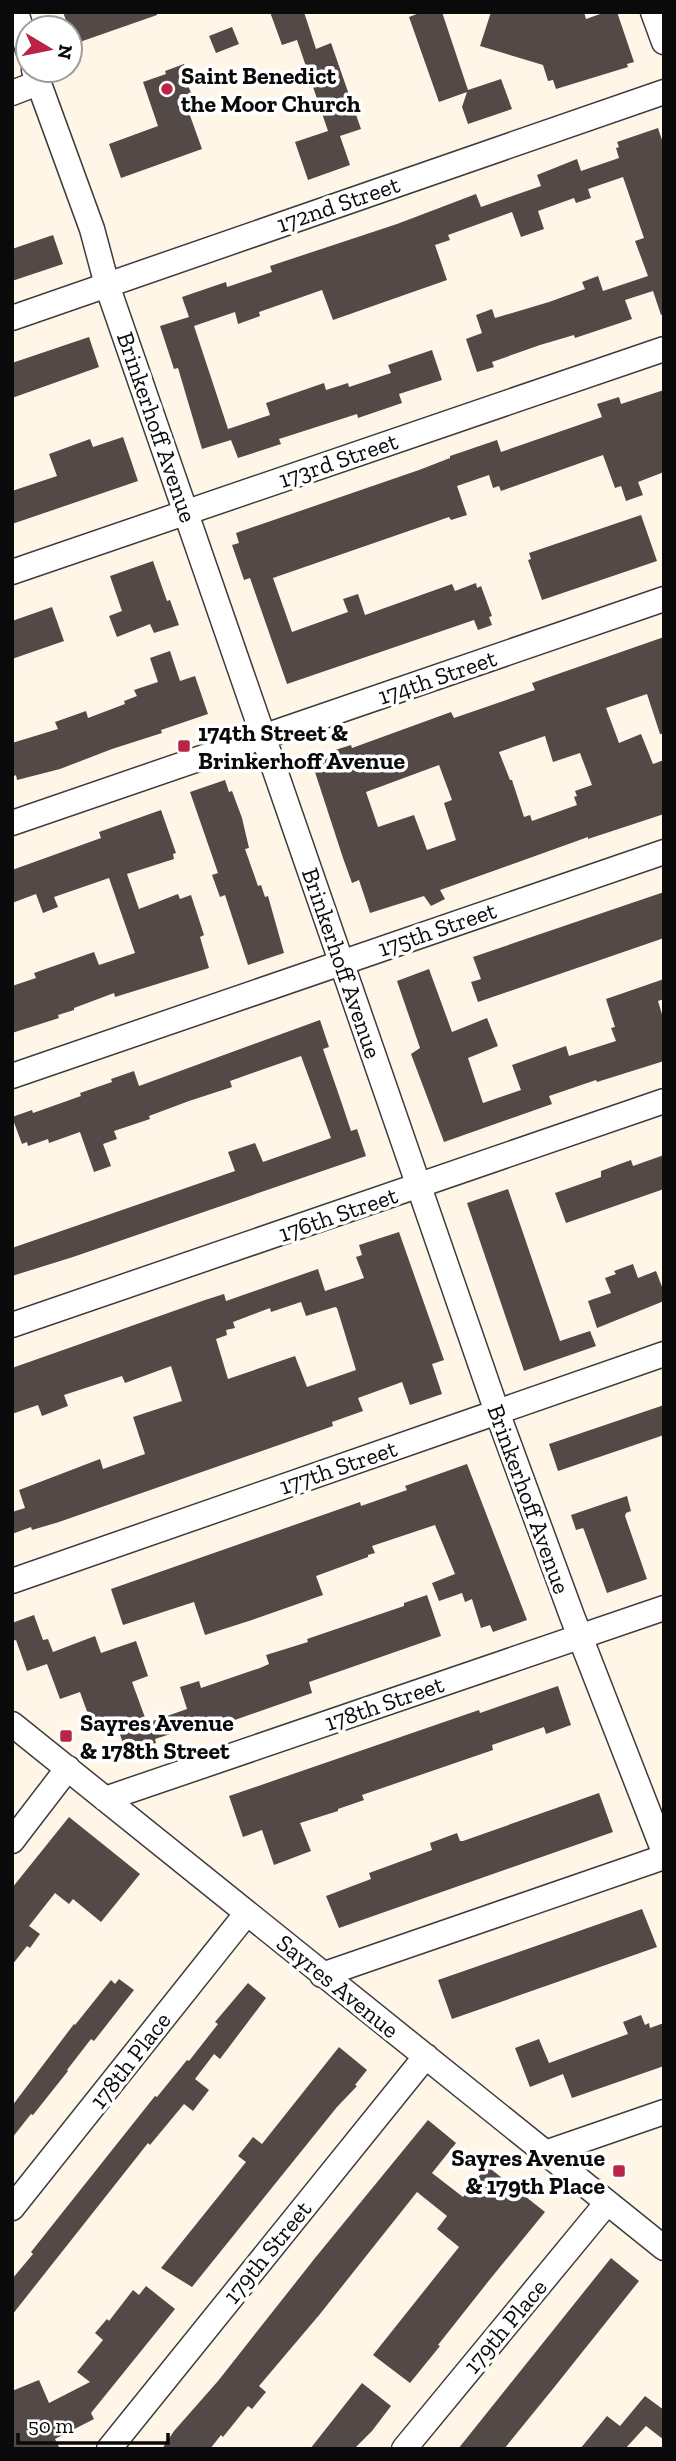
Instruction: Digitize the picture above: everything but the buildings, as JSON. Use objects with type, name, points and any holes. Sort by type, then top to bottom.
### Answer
[{"type":"street","points":[[653,12],[664,42]]},
{"type":"street","name":"Brinkerhoff Avenue","points":[[39,84],[92,229],[107,285],[498,1412],[580,1636],[664,1852]]},
{"type":"street","name":"172nd Street","points":[[12,318],[664,92]]},
{"type":"street","name":"173rd Street","points":[[12,572],[664,349]]},
{"type":"street","name":"174th Street","points":[[12,823],[664,600]]},
{"type":"street","name":"175th Street","points":[[12,1076],[664,852]]},
{"type":"street","name":"176th Street","points":[[12,1325],[664,1101]]},
{"type":"street","name":"177th Street","points":[[12,1581],[664,1354]]},
{"type":"street","name":"178th Street","points":[[105,1799],[664,1608]]},
{"type":"street","name":"Sayres Avenue","points":[[12,1724],[664,2248]]},
{"type":"street","points":[[12,1841],[68,1768]]},
{"type":"street","points":[[323,1975],[664,1857]]},
{"type":"street","name":"178th Place","points":[[12,2208],[247,1913]]},
{"type":"street","name":"179th Street","points":[[108,2449],[426,2056]]},
{"type":"street","points":[[545,2153],[664,2112]]},
{"type":"street","name":"179th Place","points":[[404,2449],[606,2204]]},
{"type":"place","name":"Saint Benedict the Moor Church","points":[[167,89]]},
{"type":"place","name":"174th Street & Brinkerhoff Avenue","points":[[184,746]]},
{"type":"place","name":"Sayres Avenue & 178th Street","points":[[66,1736]]},
{"type":"place","name":"Sayres Avenue & 179th Place","points":[[619,2171]]}]
